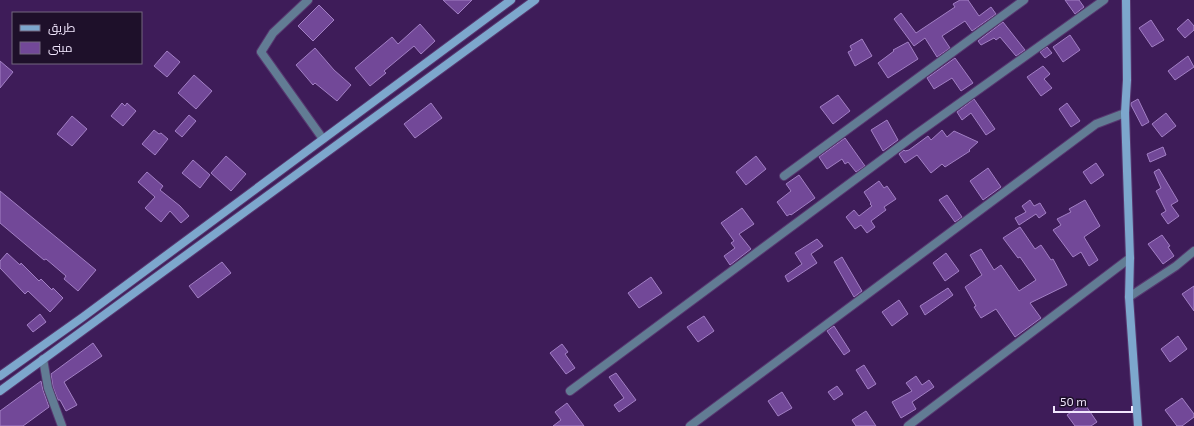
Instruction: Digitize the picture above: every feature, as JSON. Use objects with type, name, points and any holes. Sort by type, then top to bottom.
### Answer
[{"type":"main road","points":[[0,376],[512,0]]},
{"type":"main road","points":[[0,391],[535,0]]},
{"type":"main road","points":[[1126,0],[1127,80],[1125,113],[1130,258],[1129,297],[1138,426]]},
{"type":"main road","points":[[311,148],[318,158]]},
{"type":"main road","points":[[82,317],[89,326]]},
{"type":"street","points":[[308,0],[273,33],[261,52],[323,139]]},
{"type":"street","points":[[784,176],[1024,0]]},
{"type":"street","points":[[570,391],[915,135],[1104,0]]},
{"type":"street","points":[[690,426],[1096,124],[1125,113]]},
{"type":"street","points":[[1129,297],[1176,266],[1194,251]]},
{"type":"street","points":[[908,426],[1130,258]]},
{"type":"street","points":[[43,359],[48,388],[62,426]]},
{"type":"building","points":[[443,0],[472,0],[458,14]]},
{"type":"building","points":[[960,0],[968,0],[979,16],[991,7],[996,14],[972,31],[965,21],[942,36],[950,48],[937,57],[925,38],[914,46],[894,19],[901,13],[916,33],[955,7],[953,4]]},
{"type":"building","points":[[1065,0],[1079,0],[1084,7],[1075,14]]},
{"type":"building","points":[[319,5],[334,20],[313,41],[298,26]]},
{"type":"building","points":[[1188,19],[1194,26],[1194,30],[1185,38],[1177,29]]},
{"type":"building","points":[[1151,20],[1164,40],[1152,47],[1139,28]]},
{"type":"building","points":[[1003,22],[1025,50],[1016,56],[1000,37],[996,40],[994,38],[981,45],[978,41]]},
{"type":"building","points":[[420,24],[435,41],[421,54],[414,46],[384,71],[386,73],[370,86],[355,68],[392,37],[398,44]]},
{"type":"building","points":[[1070,35],[1080,50],[1063,62],[1053,47]]},
{"type":"building","points":[[862,39],[872,56],[855,66],[848,52],[852,50],[850,46]]},
{"type":"building","points":[[908,42],[918,59],[888,78],[878,63],[894,51],[893,50]]},
{"type":"building","points":[[1047,47],[1052,53],[1045,58],[1040,52]]},
{"type":"building","points":[[315,48],[334,70],[351,85],[337,101],[315,83],[313,85],[296,65]]},
{"type":"building","points":[[167,51],[180,62],[167,77],[154,66]]},
{"type":"building","points":[[1188,56],[1194,67],[1175,80],[1168,71]]},
{"type":"building","points":[[955,58],[973,83],[961,91],[952,78],[934,89],[927,78]]},
{"type":"building","points":[[0,61],[13,72],[0,88]]},
{"type":"building","points":[[1043,66],[1050,74],[1044,79],[1052,88],[1041,96],[1027,77]]},
{"type":"building","points":[[194,75],[212,91],[196,109],[178,93]]},
{"type":"building","points":[[838,95],[850,111],[833,124],[820,107]]},
{"type":"building","points":[[974,99],[995,129],[986,135],[971,113],[962,120],[957,112]]},
{"type":"building","points":[[1138,99],[1149,122],[1142,126],[1131,105],[1131,103]]},
{"type":"building","points":[[122,103],[125,106],[127,103],[136,111],[123,126],[111,116]]},
{"type":"building","points":[[431,103],[442,118],[415,138],[404,124]]},
{"type":"building","points":[[1067,103],[1080,121],[1071,127],[1059,109]]},
{"type":"building","points":[[1166,113],[1176,126],[1162,137],[1152,124]]},
{"type":"building","points":[[189,115],[196,121],[182,137],[175,131]]},
{"type":"building","points":[[72,116],[87,129],[72,146],[57,134]]},
{"type":"building","points":[[887,120],[898,140],[883,151],[871,130]]},
{"type":"building","points":[[154,130],[159,134],[161,133],[168,139],[155,155],[142,144]]},
{"type":"building","points":[[942,130],[947,137],[954,131],[978,142],[969,150],[970,151],[945,167],[942,164],[931,173],[917,155],[905,163],[899,154],[904,150],[909,150],[928,136],[931,140]]},
{"type":"building","points":[[845,138],[865,166],[856,172],[848,162],[845,164],[842,159],[827,169],[819,157]]},
{"type":"building","points":[[1163,147],[1166,155],[1150,162],[1147,154]]},
{"type":"building","points":[[226,156],[246,174],[231,191],[211,173]]},
{"type":"building","points":[[756,156],[766,169],[746,185],[736,172]]},
{"type":"building","points":[[193,160],[210,175],[200,188],[182,173]]},
{"type":"building","points":[[1096,163],[1104,175],[1091,184],[1083,172]]},
{"type":"building","points":[[988,168],[1001,187],[983,200],[970,181]]},
{"type":"building","points":[[1159,169],[1178,201],[1171,205],[1179,216],[1168,224],[1161,214],[1166,211],[1156,191],[1161,188],[1154,172]]},
{"type":"building","points":[[147,172],[163,186],[160,190],[180,206],[189,216],[181,223],[170,211],[161,222],[145,208],[155,197],[138,182]]},
{"type":"building","points":[[799,175],[815,198],[791,215],[790,214],[787,216],[777,202],[791,191],[786,184]]},
{"type":"building","points":[[879,181],[884,188],[887,186],[896,199],[884,207],[886,210],[871,221],[875,227],[867,233],[861,225],[855,229],[846,217],[854,210],[859,216],[872,206],[864,192]]},
{"type":"building","points":[[0,191],[96,270],[78,291],[64,279],[66,276],[46,259],[44,260],[0,223]]},
{"type":"building","points":[[947,195],[962,217],[955,222],[939,200]]},
{"type":"building","points":[[1030,200],[1034,206],[1040,203],[1046,213],[1039,218],[1036,214],[1019,225],[1015,218],[1026,212],[1022,206]]},
{"type":"building","points":[[1085,200],[1100,226],[1084,237],[1098,260],[1089,266],[1081,252],[1073,257],[1053,230],[1061,225],[1057,219],[1071,212],[1069,209]]},
{"type":"building","points":[[742,208],[754,224],[739,234],[751,249],[730,265],[724,256],[735,248],[731,243],[734,241],[721,223]]},
{"type":"building","points":[[1020,227],[1035,249],[1041,245],[1051,260],[1053,259],[1067,285],[1030,303],[1041,318],[1015,337],[996,309],[981,318],[965,287],[982,275],[970,255],[981,249],[994,270],[1001,265],[1019,291],[1036,280],[1020,257],[1018,258],[1003,238]]},
{"type":"building","points":[[1162,235],[1170,246],[1168,247],[1174,256],[1163,264],[1148,244]]},
{"type":"building","points":[[817,239],[823,246],[811,254],[817,263],[788,282],[785,276],[802,264],[795,253]]},
{"type":"building","points":[[7,253],[20,265],[21,263],[39,281],[41,279],[63,298],[50,312],[28,291],[25,294],[0,268],[0,261]]},
{"type":"building","points":[[946,253],[959,271],[945,281],[933,263]]},
{"type":"building","points":[[842,257],[862,291],[854,297],[834,262]]},
{"type":"building","points":[[222,262],[231,273],[198,298],[189,286]]},
{"type":"building","points":[[651,277],[662,293],[639,308],[628,293]]},
{"type":"building","points":[[1194,286],[1194,311],[1182,294]]},
{"type":"building","points":[[948,288],[953,295],[925,315],[920,306]]},
{"type":"building","points":[[899,300],[908,314],[892,326],[882,312]]},
{"type":"building","points":[[40,314],[46,322],[33,332],[27,325]]},
{"type":"building","points":[[704,316],[714,331],[698,342],[687,327]]},
{"type":"building","points":[[834,326],[850,351],[844,355],[827,331]]},
{"type":"building","points":[[1178,336],[1187,349],[1170,362],[1161,349]]},
{"type":"building","points":[[93,343],[102,356],[64,382],[77,405],[66,411],[60,400],[58,400],[53,387],[51,374]]},
{"type":"building","points":[[562,344],[568,352],[565,354],[575,368],[566,374],[550,353]]},
{"type":"building","points":[[864,365],[876,384],[868,389],[856,370]]},
{"type":"building","points":[[616,373],[636,400],[619,412],[614,405],[624,398],[609,377]]},
{"type":"building","points":[[916,376],[922,385],[929,380],[934,387],[912,402],[916,409],[901,418],[892,402],[912,391],[906,383]]},
{"type":"building","points":[[41,381],[49,407],[23,426],[0,426],[0,411]]},
{"type":"building","points":[[837,386],[843,394],[834,400],[828,392]]},
{"type":"building","points":[[782,392],[792,408],[778,416],[768,401]]},
{"type":"building","points":[[1182,398],[1194,414],[1194,417],[1182,426],[1177,426],[1165,410]]},
{"type":"building","points":[[567,403],[584,426],[553,426],[561,420],[555,412]]},
{"type":"building","points":[[1084,403],[1097,422],[1091,426],[1075,426],[1067,415]]},
{"type":"building","points":[[866,411],[876,426],[856,426],[852,420]]}]
